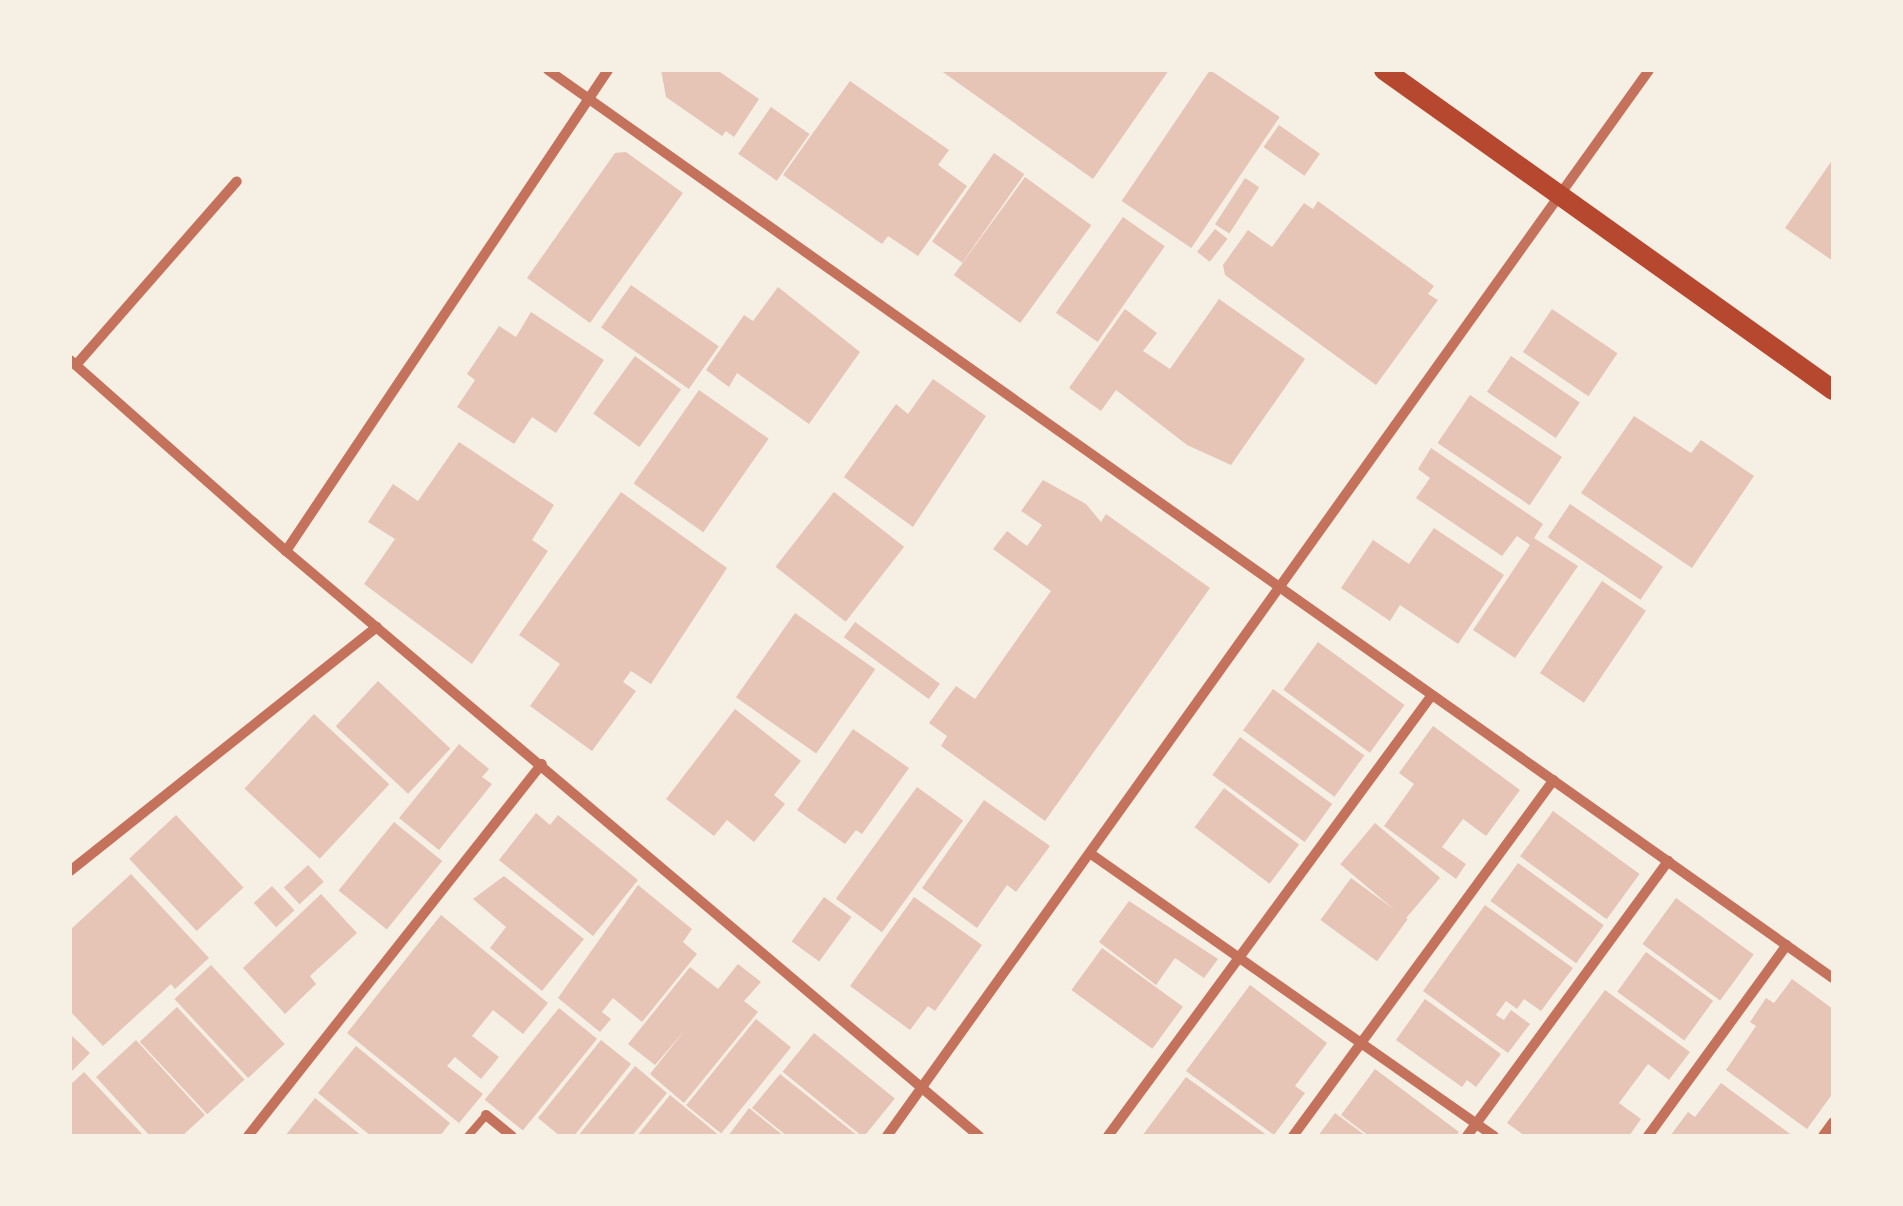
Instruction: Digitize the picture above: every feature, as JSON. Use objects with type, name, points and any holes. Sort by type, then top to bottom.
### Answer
[{"type":"main road","points":[[1384,70],[1833,390]]},
{"type":"street","points":[[548,70],[1833,978]]},
{"type":"street","points":[[286,551],[608,70]]},
{"type":"street","points":[[887,1136],[1649,70]]},
{"type":"street","points":[[238,181],[73,362],[286,551],[979,1136]]},
{"type":"street","points":[[70,871],[377,627]]},
{"type":"street","points":[[1108,1136],[1432,695]]},
{"type":"street","points":[[248,1136],[542,764]]},
{"type":"street","points":[[1292,1136],[1554,780]]},
{"type":"street","points":[[1092,854],[1494,1136]]},
{"type":"street","points":[[1467,1136],[1668,861]]},
{"type":"street","points":[[1648,1136],[1787,945]]},
{"type":"street","points":[[486,1115],[512,1136]]},
{"type":"street","points":[[1823,1136],[1833,1122]]},
{"type":"lane","points":[[468,1136],[486,1115]]},
{"type":"building","points":[[661,70],[717,70],[759,99],[734,137],[726,131],[722,136],[666,97]]},
{"type":"building","points":[[940,70],[1169,70],[1093,179]]},
{"type":"building","points":[[1210,70],[1280,117],[1191,248],[1122,201]]},
{"type":"building","points":[[850,81],[949,150],[938,165],[967,186],[918,256],[888,236],[882,244],[783,175]]},
{"type":"building","points":[[771,107],[810,134],[777,181],[738,154]]},
{"type":"building","points":[[1279,125],[1320,154],[1304,176],[1264,147]]},
{"type":"building","points":[[626,152],[683,193],[590,323],[527,278],[615,153]]},
{"type":"building","points":[[994,153],[1024,174],[962,263],[932,241]]},
{"type":"building","points":[[1833,159],[1833,261],[1785,228]]},
{"type":"building","points":[[1025,177],[1091,225],[1020,323],[954,275]]},
{"type":"building","points":[[1245,178],[1259,187],[1229,233],[1215,224]]},
{"type":"building","points":[[1318,201],[1434,286],[1428,294],[1438,300],[1376,385],[1225,275],[1223,265],[1248,230],[1272,247],[1304,203],[1313,209]]},
{"type":"building","points":[[1123,217],[1165,246],[1098,342],[1056,313]]},
{"type":"building","points":[[1215,229],[1228,239],[1210,262],[1197,252]]},
{"type":"building","points":[[631,285],[719,346],[689,389],[601,328]]},
{"type":"building","points":[[778,287],[860,352],[809,424],[737,373],[729,387],[706,370],[744,315],[753,321]]},
{"type":"building","points":[[1219,299],[1305,359],[1231,465],[1187,445],[1116,390],[1101,411],[1069,388],[1125,309],[1157,333],[1143,351],[1170,369]]},
{"type":"building","points":[[1552,309],[1617,353],[1588,396],[1523,352]]},
{"type":"building","points":[[531,312],[604,360],[556,433],[532,417],[514,444],[457,407],[475,380],[467,374],[499,326],[516,337]]},
{"type":"building","points":[[635,356],[681,390],[639,447],[593,413]]},
{"type":"building","points":[[1511,356],[1580,402],[1556,438],[1487,392]]},
{"type":"building","points":[[933,379],[986,416],[913,527],[844,477],[896,404],[908,414]]},
{"type":"building","points":[[699,390],[769,439],[703,532],[634,483]]},
{"type":"building","points":[[1470,395],[1562,457],[1530,505],[1438,443]]},
{"type":"building","points":[[1634,416],[1691,453],[1701,440],[1754,476],[1692,568],[1581,493]]},
{"type":"building","points":[[459,442],[554,505],[532,540],[548,551],[472,664],[364,584],[395,539],[368,522],[393,484],[418,501]]},
{"type":"building","points":[[1431,448],[1543,524],[1534,538],[1578,566],[1515,658],[1473,630],[1530,545],[1517,536],[1502,556],[1416,498],[1430,478],[1418,469]]},
{"type":"building","points":[[1043,480],[1086,504],[1101,522],[1106,514],[1210,588],[1045,821],[941,746],[947,736],[929,723],[956,686],[975,699],[1051,591],[993,549],[1007,531],[1027,546],[1042,525],[1021,511]]},
{"type":"building","points":[[621,492],[727,568],[651,684],[631,671],[623,682],[636,691],[592,751],[530,706],[560,664],[519,635]]},
{"type":"building","points":[[834,492],[904,547],[846,622],[776,567]]},
{"type":"building","points":[[1570,504],[1663,567],[1640,600],[1548,537]]},
{"type":"building","points":[[1434,528],[1504,575],[1458,644],[1400,605],[1390,621],[1341,588],[1373,540],[1409,564]]},
{"type":"building","points":[[1602,581],[1646,611],[1584,703],[1540,673]]},
{"type":"building","points":[[795,613],[875,669],[816,754],[736,697]]},
{"type":"building","points":[[855,622],[940,684],[929,699],[844,637]]},
{"type":"building","points":[[1318,642],[1405,705],[1370,753],[1283,690]]},
{"type":"building","points":[[378,681],[450,749],[408,794],[336,726]]},
{"type":"building","points":[[1273,689],[1364,755],[1334,797],[1243,730]]},
{"type":"building","points":[[735,709],[801,761],[774,795],[785,804],[754,842],[727,820],[714,836],[666,799]]},
{"type":"building","points":[[314,714],[389,784],[320,859],[244,789]]},
{"type":"building","points":[[1433,726],[1520,790],[1486,836],[1463,819],[1442,847],[1466,864],[1456,879],[1384,826],[1414,784],[1399,773]]},
{"type":"building","points":[[853,729],[909,768],[862,834],[856,830],[845,844],[797,810]]},
{"type":"building","points":[[1240,737],[1332,804],[1305,842],[1212,775]]},
{"type":"building","points":[[459,744],[489,769],[482,777],[492,784],[439,850],[399,818]]},
{"type":"building","points":[[917,787],[963,821],[882,932],[836,899]]},
{"type":"building","points":[[1224,788],[1299,845],[1270,884],[1195,827]]},
{"type":"building","points":[[984,800],[1050,846],[1016,892],[1007,885],[977,928],[922,888]]},
{"type":"building","points":[[1553,811],[1640,874],[1607,919],[1520,856]]},
{"type":"building","points":[[536,813],[550,825],[558,815],[638,880],[593,936],[499,860]]},
{"type":"building","points":[[176,815],[244,887],[197,931],[129,859]]},
{"type":"building","points":[[394,822],[442,861],[387,929],[339,890]]},
{"type":"building","points":[[1375,823],[1440,878],[1405,919],[1340,864]]},
{"type":"building","points":[[1518,863],[1604,925],[1576,963],[1490,901]]},
{"type":"building","points":[[308,865],[324,882],[300,904],[284,888]]},
{"type":"building","points":[[131,874],[209,958],[175,989],[171,984],[103,1046],[70,1011],[70,930]]},
{"type":"building","points":[[504,876],[584,939],[542,991],[490,948],[506,927],[473,899]]},
{"type":"building","points":[[1351,878],[1408,919],[1377,961],[1320,920]]},
{"type":"building","points":[[638,885],[692,929],[683,942],[697,954],[642,1022],[613,998],[602,1012],[611,1019],[600,1032],[558,998]]},
{"type":"building","points":[[272,886],[295,910],[276,927],[254,903]]},
{"type":"building","points":[[321,894],[357,933],[310,976],[316,984],[285,1014],[243,968]]},
{"type":"building","points":[[824,897],[852,917],[819,961],[792,941]]},
{"type":"building","points":[[914,897],[982,945],[935,1011],[928,1006],[910,1030],[850,986]]},
{"type":"building","points":[[1676,898],[1754,954],[1720,1001],[1642,944]]},
{"type":"building","points":[[1129,901],[1218,959],[1204,978],[1175,958],[1156,985],[1099,942]]},
{"type":"building","points":[[1485,905],[1573,968],[1541,1011],[1524,999],[1517,1009],[1506,1001],[1496,1015],[1504,1020],[1511,1010],[1530,1024],[1508,1053],[1423,991]]},
{"type":"building","points":[[441,915],[548,1003],[523,1034],[493,1010],[472,1036],[499,1057],[481,1079],[455,1057],[447,1066],[483,1094],[459,1123],[347,1033]]},
{"type":"building","points":[[1102,948],[1183,1007],[1152,1049],[1071,990]]},
{"type":"building","points":[[1646,952],[1713,1001],[1684,1040],[1617,992]]},
{"type":"building","points":[[738,964],[761,982],[744,1001],[758,1012],[684,1103],[650,1074],[685,1030],[655,1065],[628,1044],[690,967],[718,989]]},
{"type":"building","points":[[211,965],[285,1044],[248,1078],[174,999]]},
{"type":"building","points":[[1792,979],[1833,1009],[1833,1093],[1807,1129],[1726,1070],[1756,1026],[1750,1022],[1766,998],[1774,1003]]},
{"type":"building","points":[[1250,985],[1327,1043],[1295,1086],[1305,1093],[1274,1135],[1186,1071]]},
{"type":"building","points":[[1605,990],[1690,1052],[1669,1080],[1648,1064],[1619,1103],[1641,1119],[1629,1136],[1525,1136],[1507,1123]]},
{"type":"building","points":[[1425,999],[1501,1054],[1476,1087],[1467,1080],[1462,1087],[1396,1040]]},
{"type":"building","points":[[177,1007],[245,1079],[207,1114],[140,1042]]},
{"type":"building","points":[[559,1008],[597,1039],[523,1131],[485,1100]]},
{"type":"building","points":[[756,1019],[791,1047],[721,1134],[686,1105]]},
{"type":"building","points":[[814,1033],[895,1098],[862,1136],[783,1072]]},
{"type":"building","points":[[70,1034],[90,1053],[70,1073]]},
{"type":"building","points":[[136,1040],[205,1115],[182,1136],[150,1136],[96,1077]]},
{"type":"building","points":[[601,1040],[631,1064],[574,1136],[560,1136],[538,1118]]},
{"type":"building","points":[[356,1046],[450,1123],[440,1136],[371,1136],[318,1093]]},
{"type":"building","points":[[635,1066],[667,1093],[632,1136],[578,1136]]},
{"type":"building","points":[[1375,1069],[1459,1132],[1456,1136],[1369,1136],[1341,1115]]},
{"type":"building","points":[[84,1072],[144,1136],[70,1136],[70,1085]]},
{"type":"building","points":[[780,1074],[858,1136],[787,1136],[752,1108]]},
{"type":"building","points":[[1186,1077],[1268,1136],[1142,1136]]},
{"type":"building","points":[[1721,1083],[1793,1136],[1670,1136],[1688,1112],[1695,1117]]},
{"type":"building","points":[[670,1095],[720,1136],[637,1136]]},
{"type":"building","points":[[315,1098],[362,1136],[285,1136]]},
{"type":"building","points":[[749,1108],[784,1136],[728,1136]]},
{"type":"building","points":[[1335,1113],[1366,1136],[1318,1136]]}]
